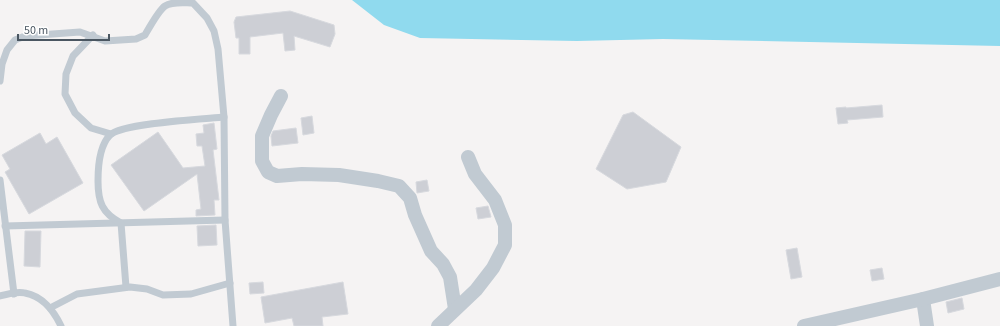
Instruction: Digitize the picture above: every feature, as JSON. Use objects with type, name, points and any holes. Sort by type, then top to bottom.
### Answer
[{"type":"street","points":[[281,96],[262,136],[262,161],[268,172],[277,176],[302,174],[339,175],[399,186],[410,198],[431,251],[443,264],[450,277],[455,309]]},
{"type":"street","points":[[438,326],[476,290],[493,268],[505,245],[505,225],[494,200],[476,174],[468,157]]},
{"type":"street","points":[[804,326],[831,323],[1000,279]]},
{"type":"street","points":[[923,299],[927,326]]},
{"type":"lane","points":[[0,81],[2,64],[7,50],[15,40],[25,36],[80,32],[105,40],[136,39],[145,35],[150,25],[165,6],[177,2],[193,3],[207,18],[214,31],[218,49],[224,118],[225,220],[233,326]]},
{"type":"lane","points":[[93,36],[73,56],[66,74],[65,94],[75,113],[91,128],[111,134],[134,126],[224,118]]},
{"type":"lane","points":[[111,134],[104,145],[98,170],[98,196],[102,206],[111,218],[121,223]]},
{"type":"lane","points":[[0,180],[14,294]]},
{"type":"lane","points":[[5,226],[225,220]]},
{"type":"lane","points":[[121,223],[126,288]]},
{"type":"lane","points":[[50,308],[77,294],[126,288],[147,288],[163,295],[191,294],[230,283]]},
{"type":"lane","points":[[0,296],[24,292],[40,299],[50,308],[60,326]]},
{"type":"water","points":[[352,0],[1000,0],[1000,46],[663,39],[577,41],[420,38],[384,25]]},
{"type":"building","points":[[290,11],[334,25],[335,34],[330,47],[294,36],[295,50],[285,51],[283,33],[250,37],[250,54],[239,54],[239,38],[236,38],[234,22],[236,17]]},
{"type":"building","points":[[882,105],[883,117],[847,120],[848,123],[838,124],[836,108]]},
{"type":"building","points":[[633,112],[681,147],[666,182],[627,189],[596,169],[623,115]]},
{"type":"building","points":[[312,116],[314,133],[303,135],[301,118]]},
{"type":"building","points":[[214,123],[217,149],[213,150],[219,200],[214,200],[215,215],[196,216],[196,210],[201,209],[197,174],[144,211],[111,165],[158,132],[183,168],[205,166],[202,146],[197,146],[196,134],[204,133],[203,125]]},
{"type":"building","points":[[296,128],[298,143],[272,146],[271,136],[273,131]]},
{"type":"building","points":[[40,133],[46,144],[57,137],[83,183],[29,214],[5,172],[10,169],[2,155]]},
{"type":"building","points":[[427,180],[429,191],[417,193],[416,182]]},
{"type":"building","points":[[488,206],[491,217],[478,219],[476,208]]},
{"type":"building","points":[[216,225],[217,245],[198,246],[197,226]]},
{"type":"building","points":[[25,231],[41,231],[40,267],[24,266]]},
{"type":"building","points":[[797,248],[802,277],[791,279],[786,250]]},
{"type":"building","points":[[882,268],[884,279],[872,281],[870,270]]},
{"type":"building","points":[[263,282],[264,293],[250,294],[249,283]]},
{"type":"building","points":[[343,282],[348,314],[322,317],[323,326],[294,326],[292,318],[265,323],[261,297]]},
{"type":"building","points":[[962,298],[964,309],[948,313],[946,302]]}]
